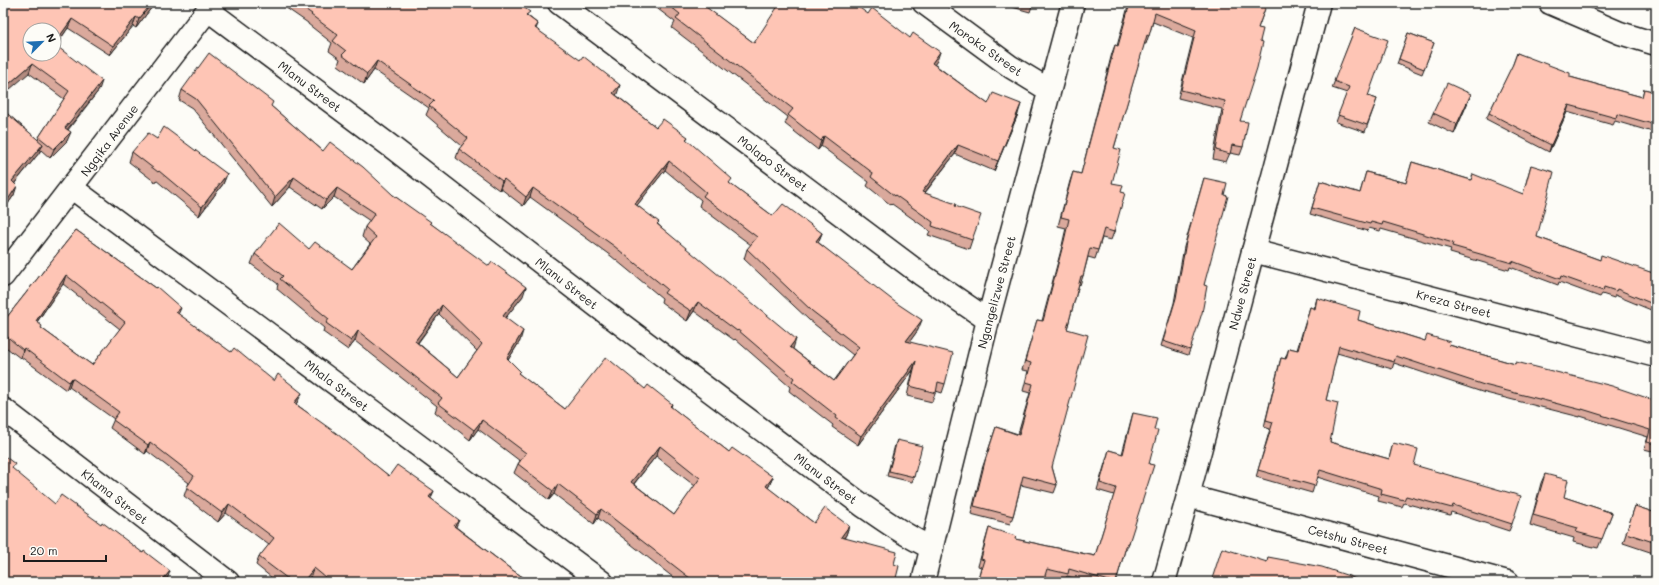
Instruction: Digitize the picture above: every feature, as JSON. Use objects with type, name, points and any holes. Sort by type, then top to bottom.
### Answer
[{"type":"street","name":"Molapo Street","points":[[559,3],[922,275],[988,320]]},
{"type":"street","name":"Moroka Street","points":[[924,3],[1011,67],[1049,90]]},
{"type":"street","name":"Ngangelizwe Street","points":[[923,582],[988,320],[1073,3]]},
{"type":"street","name":"Ndwe Street","points":[[1164,582],[1319,3]]},
{"type":"street","points":[[1550,3],[1620,34],[1656,44]]},
{"type":"street","name":"Ngqika Avenue","points":[[3,276],[72,188],[210,6]]},
{"type":"street","name":"Mlanu Street","points":[[210,6],[597,306],[892,527],[912,539],[932,548]]},
{"type":"street","name":"Mhala Street","points":[[72,188],[602,582]]},
{"type":"street","name":"Kreza Street","points":[[1253,251],[1656,356]]},
{"type":"street","name":"Khama Street","points":[[3,409],[228,582]]},
{"type":"street","name":"Cetshu Street","points":[[1188,496],[1508,582]]},
{"type":"building","points":[[3,3],[152,3],[139,19],[136,17],[113,46],[72,19],[62,33],[62,22],[22,22],[22,62],[62,62],[62,50],[102,81],[65,128],[71,132],[54,149],[39,137],[69,91],[32,64],[3,89]]},
{"type":"building","points":[[296,3],[518,3],[530,12],[526,15],[538,24],[535,28],[580,60],[583,56],[620,85],[613,93],[656,127],[663,119],[688,137],[686,139],[732,179],[729,183],[773,216],[783,204],[822,233],[816,241],[895,302],[922,320],[906,341],[953,353],[945,384],[938,382],[936,393],[910,386],[916,361],[861,436],[836,418],[837,416],[792,381],[794,378],[738,330],[737,331],[698,302],[691,311],[664,293],[667,289],[614,246],[533,188],[526,197],[504,179],[502,181],[459,149],[468,138],[429,106],[434,101],[377,61],[367,74],[342,55],[346,51],[333,41],[338,35],[311,15],[312,14]],"holes":[[[669,161],[706,192],[703,196],[757,237],[747,249],[812,311],[859,347],[834,381],[790,347],[796,339],[657,224],[659,222],[635,204]]]},
{"type":"building","points":[[666,3],[703,3],[702,4],[754,43],[780,3],[853,3],[868,14],[872,8],[910,38],[913,33],[940,52],[932,63],[988,104],[993,93],[1021,104],[998,161],[958,145],[922,192],[981,215],[972,240],[932,226],[933,222],[895,196],[871,177],[873,173],[824,136],[821,141],[788,115],[793,109],[676,19],[680,14]]},
{"type":"building","points":[[1130,3],[1267,3],[1258,28],[1263,29],[1260,41],[1263,42],[1257,68],[1240,121],[1248,122],[1243,147],[1232,145],[1230,154],[1216,150],[1225,101],[1181,90],[1196,30],[1155,13],[1149,36],[1147,35],[1114,148],[1121,150],[1112,183],[1123,185],[1121,192],[1125,193],[1114,232],[1104,229],[1098,250],[1090,248],[1067,329],[1088,335],[1052,467],[1057,485],[1023,476],[1013,516],[974,506],[985,461],[996,427],[1019,435],[1033,384],[1026,382],[1031,363],[1025,361],[1037,320],[1043,321],[1069,219],[1061,217],[1073,172],[1081,174],[1115,45],[1118,46]]},
{"type":"building","points":[[1355,28],[1388,40],[1368,96],[1377,99],[1367,125],[1338,115],[1349,87],[1334,81]]},
{"type":"building","points":[[1408,33],[1434,43],[1424,69],[1399,59]]},
{"type":"building","points":[[209,53],[273,102],[271,106],[323,151],[330,142],[363,167],[393,195],[431,222],[430,223],[489,266],[492,262],[526,287],[503,316],[523,331],[507,358],[520,371],[518,373],[565,409],[606,357],[645,389],[648,385],[672,404],[670,406],[729,452],[732,448],[773,477],[766,486],[814,523],[825,508],[849,526],[841,537],[897,552],[894,564],[899,566],[895,582],[695,582],[601,509],[597,514],[558,484],[553,491],[518,464],[526,453],[482,420],[474,430],[438,403],[442,398],[358,331],[351,341],[326,323],[329,319],[280,279],[283,276],[255,254],[279,223],[309,249],[315,242],[352,269],[376,237],[365,227],[375,213],[337,188],[326,200],[294,177],[275,197],[196,99],[182,90]],"holes":[[[442,305],[482,344],[458,377],[415,341]],[[660,446],[700,478],[674,515],[631,482]]]},
{"type":"building","points":[[1517,53],[1570,73],[1570,77],[1642,97],[1644,89],[1656,92],[1656,125],[1617,114],[1616,118],[1569,105],[1551,145],[1489,113]]},
{"type":"building","points":[[1447,83],[1471,94],[1457,124],[1433,113]]},
{"type":"building","points":[[3,110],[43,144],[12,181],[17,186],[3,207]]},
{"type":"building","points":[[164,127],[227,174],[202,207],[159,171],[158,172],[132,152],[148,133],[157,139]]},
{"type":"building","points":[[1412,162],[1471,180],[1473,174],[1523,194],[1531,165],[1554,172],[1537,237],[1600,260],[1601,255],[1653,273],[1654,271],[1656,272],[1656,298],[1653,304],[1617,289],[1616,291],[1604,287],[1603,291],[1561,276],[1560,279],[1512,261],[1512,263],[1452,246],[1453,243],[1383,222],[1382,225],[1371,222],[1370,224],[1312,208],[1320,181],[1360,193],[1366,172],[1406,183]]},
{"type":"building","points":[[1204,178],[1227,183],[1224,195],[1228,196],[1204,285],[1207,286],[1202,313],[1190,350],[1163,341],[1176,298],[1186,242]]},
{"type":"building","points":[[76,230],[156,288],[157,287],[181,308],[176,312],[231,352],[234,348],[274,381],[278,374],[302,393],[294,403],[336,433],[389,476],[397,465],[434,491],[429,497],[459,520],[454,526],[530,582],[331,582],[314,568],[303,582],[292,582],[259,557],[274,538],[229,504],[222,513],[187,487],[194,476],[150,442],[148,445],[113,420],[119,412],[72,378],[69,382],[24,348],[23,350],[3,333],[3,322]],"holes":[[[66,275],[125,322],[92,365],[41,328],[42,326],[36,321]]]},
{"type":"building","points":[[1317,298],[1360,311],[1358,320],[1425,341],[1427,335],[1450,342],[1449,345],[1515,364],[1516,362],[1612,386],[1656,401],[1656,444],[1647,442],[1650,430],[1582,409],[1484,385],[1396,356],[1394,362],[1339,346],[1326,400],[1338,403],[1330,442],[1389,459],[1393,443],[1418,449],[1414,465],[1521,496],[1512,524],[1453,505],[1452,508],[1406,496],[1404,500],[1381,494],[1382,489],[1320,470],[1315,486],[1258,470],[1273,422],[1266,420],[1281,358],[1286,359],[1289,348],[1298,350],[1310,307],[1315,309]]},
{"type":"building","points":[[1133,413],[1157,418],[1154,430],[1158,430],[1149,464],[1154,465],[1129,543],[1127,543],[1116,582],[1069,569],[1068,574],[1047,569],[1043,582],[977,582],[984,560],[981,559],[989,528],[1016,536],[1015,539],[1095,556],[1116,488],[1100,483],[1109,450],[1123,454]]},
{"type":"building","points":[[897,440],[922,446],[914,477],[889,471]]},
{"type":"building","points":[[3,455],[15,464],[12,468],[55,504],[61,495],[101,524],[102,522],[143,553],[144,551],[170,571],[161,582],[3,582]]},
{"type":"building","points":[[1545,474],[1568,480],[1564,497],[1612,513],[1602,539],[1576,532],[1578,528],[1533,515]]},
{"type":"building","points":[[1635,506],[1656,513],[1656,543],[1626,533]]},
{"type":"building","points":[[1222,548],[1267,562],[1268,557],[1322,567],[1362,582],[1211,582]]}]
